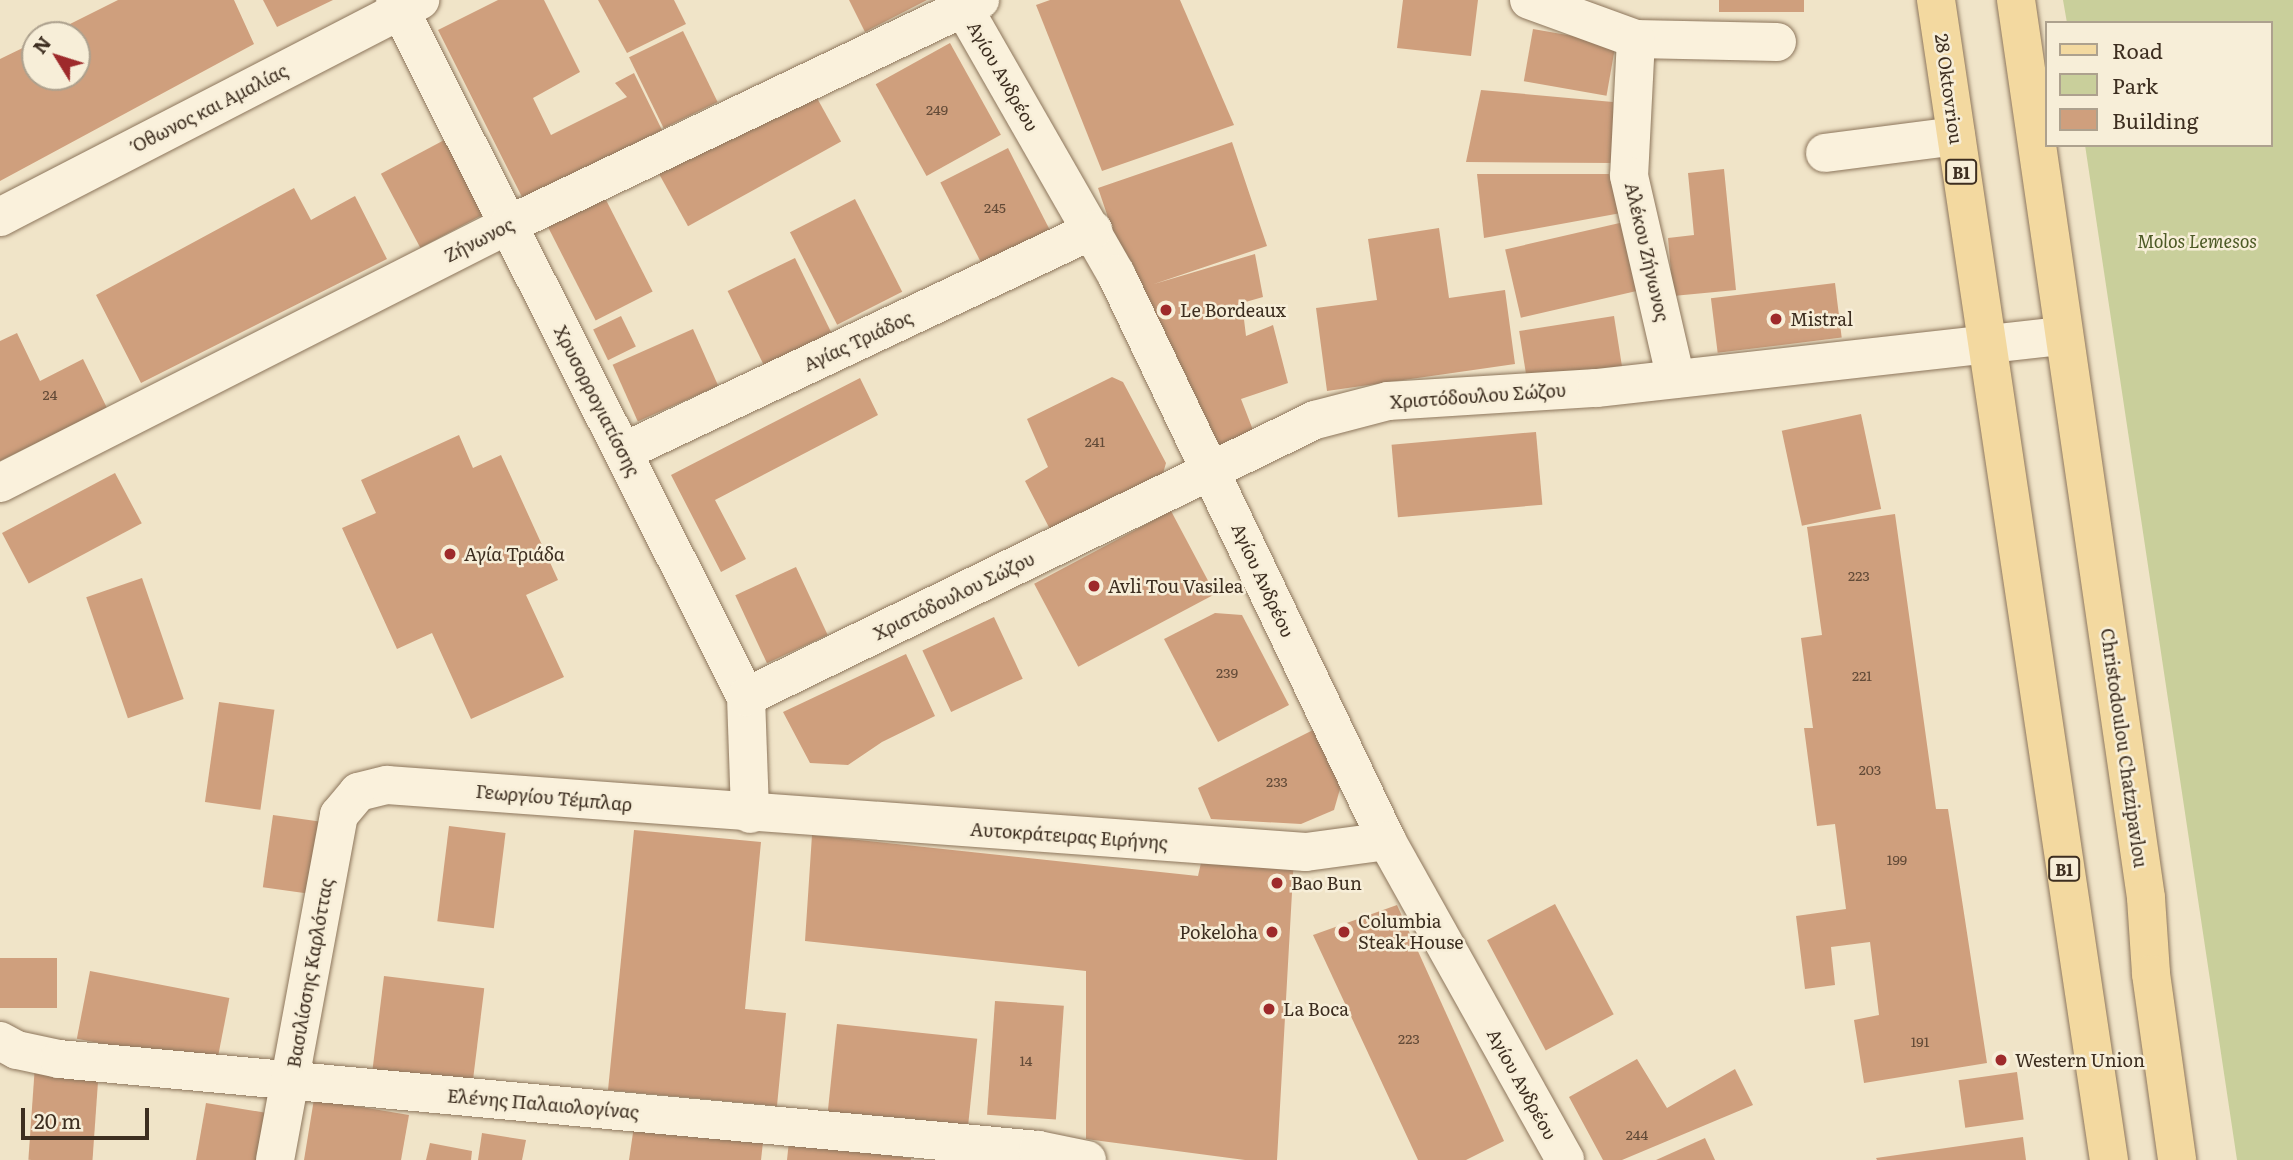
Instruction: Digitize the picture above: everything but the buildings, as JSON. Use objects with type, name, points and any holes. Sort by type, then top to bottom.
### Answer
[{"type":"main road","name":"28 Oktovriou","points":[[1936,0],[1987,343]]},
{"type":"main road","points":[[2016,0],[2063,336]]},
{"type":"main road","name":"Christodoulou Chatzipavlou","points":[[2063,336],[2146,898],[2151,974],[2177,1160]]},
{"type":"main road","name":"B1","points":[[1987,343],[2109,1160]]},
{"type":"street","points":[[1529,0],[1636,39],[1777,42]]},
{"type":"street","name":"Ζήνωνος","points":[[0,483],[508,225],[967,2]]},
{"type":"street","name":"Αγίου Ανδρέου","points":[[967,2],[1093,230],[1387,841],[1565,1160]]},
{"type":"street","name":"Χρυσορρογιατίσσης","points":[[405,3],[508,225],[746,697],[750,814]]},
{"type":"street","name":"Όθωνος και Αμαλίας","points":[[0,217],[405,3]]},
{"type":"street","name":"Αλέκου Ζήνωνος","points":[[1636,39],[1629,176],[1676,379]]},
{"type":"street","points":[[1825,153],[1956,136]]},
{"type":"street","name":"Αγίας Τριάδος","points":[[623,452],[1093,230]]},
{"type":"street","name":"Χριστόδουλου Σώζου","points":[[746,697],[1315,420],[1388,401],[1676,379],[2063,336]]},
{"type":"street","name":"Γεωργίου Τέμπλαρ","points":[[358,792],[387,785],[750,814]]},
{"type":"street","name":"Βασιλίσσης Καρλόττας","points":[[275,1160],[339,816],[358,792]]},
{"type":"street","name":"Αυτοκράτειρας Ειρήνης","points":[[750,814],[1306,852],[1387,841]]},
{"type":"street","name":"Ελένης Παλαιολογίνας","points":[[0,1041],[18,1050],[59,1059],[1087,1160]]},
{"type":"green space","name":"Molos Lemesos","points":[[2063,0],[2293,0],[2293,1160],[2237,1160],[2085,147],[2272,147],[2272,21],[2067,21]]},
{"type":"place","name":"Le Bordeaux","points":[[1166,310]]},
{"type":"place","name":"Mistral","points":[[1776,319]]},
{"type":"place","name":"Αγία Τριάδα","points":[[450,554]]},
{"type":"place","name":"Avli Tou Vasilea","points":[[1094,586]]},
{"type":"place","name":"Bao Bun","points":[[1277,883]]},
{"type":"place","name":"Pokeloha","points":[[1272,932]]},
{"type":"place","name":"Columbia Steak House","points":[[1344,932]]},
{"type":"place","name":"La Boca","points":[[1269,1009]]},
{"type":"place","name":"Western Union","points":[[2001,1060]]}]
